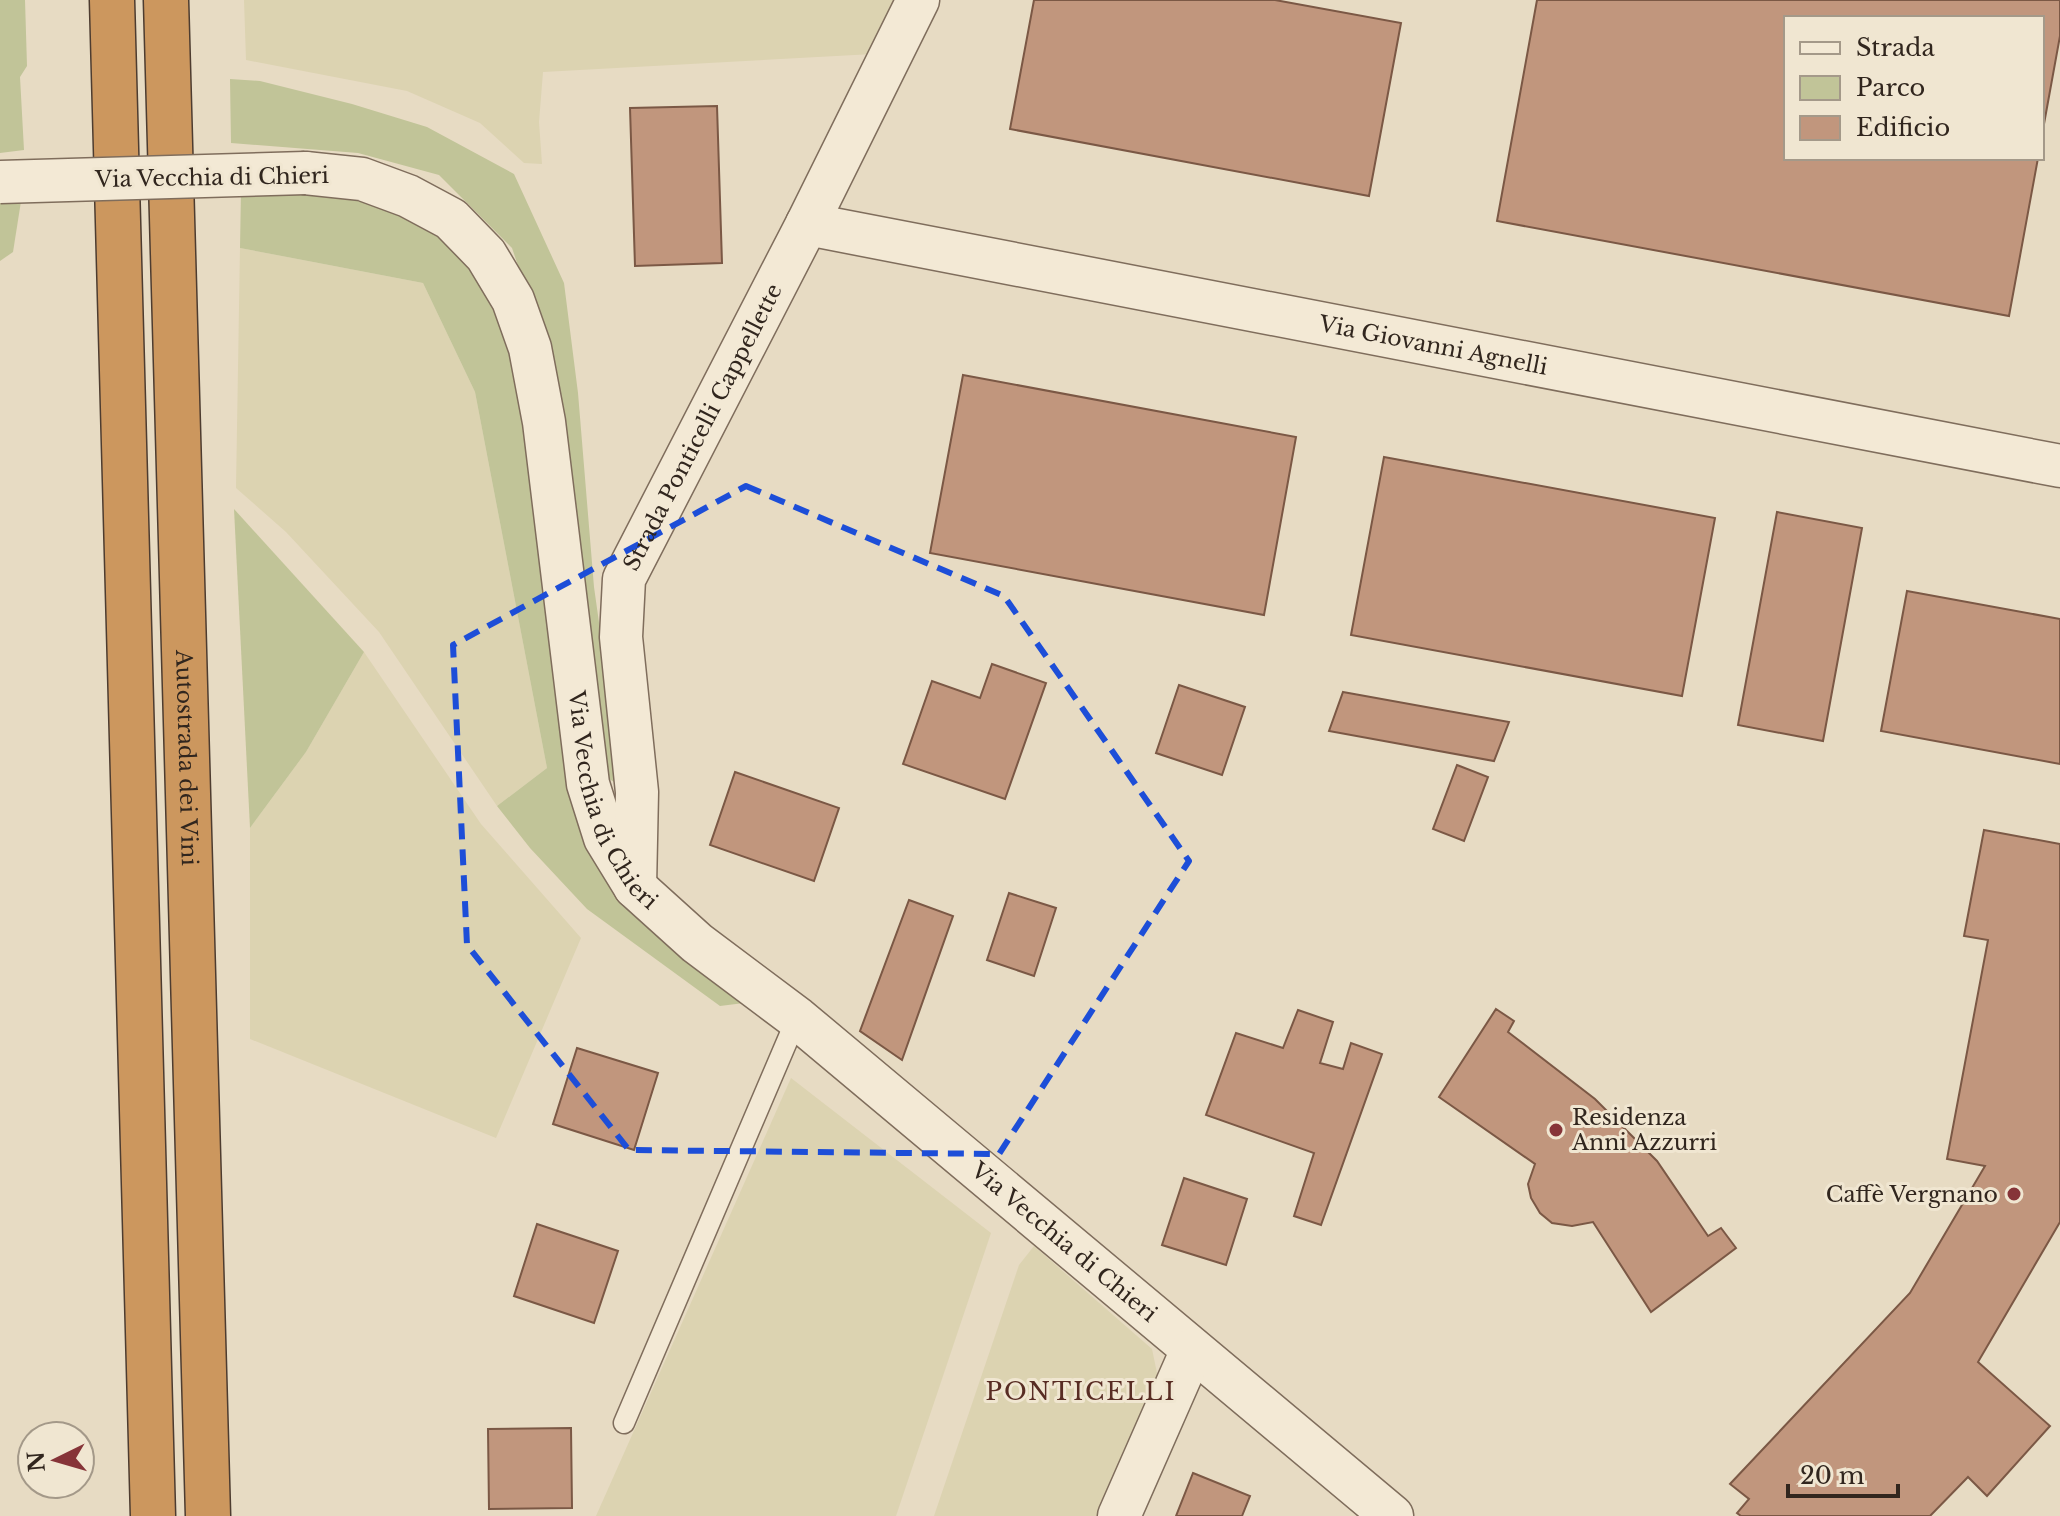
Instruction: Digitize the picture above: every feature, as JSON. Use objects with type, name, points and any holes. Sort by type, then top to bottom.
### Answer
[{"type":"highway","points":[[112,0],[153,1516]]},
{"type":"highway","name":"Autostrada dei Vini","points":[[166,0],[208,1516]]},
{"type":"highway","points":[[143,1516],[151,1437]]},
{"type":"street","name":"Strada Ponticelli Cappellette","points":[[635,887],[637,792],[621,637],[624,579],[807,224],[918,0]]},
{"type":"street","name":"Via Vecchia di Chieri","points":[[0,182],[305,173],[362,179],[408,196],[451,219],[486,255],[513,300],[530,348],[544,422],[588,784],[605,838],[635,887],[697,943],[797,1018],[1392,1516]]},
{"type":"street","name":"Via Giovanni Agnelli","points":[[807,224],[2060,466]]},
{"type":"street","points":[[1119,1516],[1192,1350]]},
{"type":"lane","points":[[624,1423],[797,1018]]},
{"type":"highlighted area","points":[[746,486],[1004,596],[1189,861],[999,1154],[629,1150],[467,945],[453,645]]},
{"type":"shaded area","points":[[244,0],[899,0],[873,54],[543,72],[539,122],[542,164],[524,163],[480,123],[407,91],[246,60]]},
{"type":"shaded area","points":[[240,248],[423,283],[475,392],[547,768],[497,806],[379,632],[286,532],[236,488]]},
{"type":"shaded area","points":[[364,652],[481,824],[581,938],[496,1138],[250,1039],[250,828],[306,752]]},
{"type":"shaded area","points":[[791,1078],[991,1233],[896,1516],[596,1516]]},
{"type":"shaded area","points":[[1034,1246],[1152,1349],[1158,1378],[1101,1516],[934,1516],[1019,1265]]},
{"type":"green space","points":[[0,0],[25,0],[27,66],[20,77],[24,150],[0,153]]},
{"type":"green space","points":[[230,79],[260,81],[427,127],[514,174],[564,283],[578,393],[594,587],[620,786],[605,776],[546,348],[512,248],[439,175],[358,153],[231,143]]},
{"type":"green space","points":[[241,190],[348,192],[409,210],[477,267],[511,345],[526,425],[568,770],[598,867],[645,919],[744,1003],[720,1006],[587,909],[530,848],[497,806],[547,768],[475,392],[423,283],[240,248]]},
{"type":"green space","points":[[22,195],[13,252],[0,261],[0,196]]},
{"type":"green space","points":[[234,509],[364,652],[306,752],[250,828]]},
{"type":"building","points":[[1034,0],[1275,0],[1401,23],[1369,196],[1010,129]]},
{"type":"building","points":[[1537,0],[2060,0],[2060,36],[2044,124],[2044,16],[1784,16],[1784,160],[2038,160],[2009,316],[1497,221]]},
{"type":"building","points":[[717,106],[722,263],[635,266],[630,108]]},
{"type":"building","points":[[963,375],[1296,437],[1264,615],[930,553]]},
{"type":"building","points":[[1384,457],[1715,518],[1682,696],[1351,635]]},
{"type":"building","points":[[1777,512],[1862,528],[1823,741],[1738,725]]},
{"type":"building","points":[[1907,591],[2060,619],[2060,764],[1881,731]]},
{"type":"building","points":[[992,664],[1046,683],[1005,799],[903,764],[932,681],[980,698]]},
{"type":"building","points":[[1179,685],[1245,707],[1222,775],[1156,753]]},
{"type":"building","points":[[1343,692],[1509,722],[1494,761],[1329,731]]},
{"type":"building","points":[[1457,765],[1488,777],[1464,841],[1433,829]]},
{"type":"building","points":[[735,772],[839,808],[814,881],[710,845]]},
{"type":"building","name":"Caffè Vergnano","points":[[1984,830],[2060,844],[2060,1222],[1978,1362],[2050,1426],[1987,1496],[1968,1477],[1930,1516],[1741,1516],[1737,1513],[1749,1499],[1730,1484],[1910,1293],[1985,1166],[1947,1159],[1988,940],[1964,936]]},
{"type":"building","points":[[1009,893],[1056,908],[1034,976],[987,960]]},
{"type":"building","points":[[909,900],[953,916],[902,1060],[860,1031]]},
{"type":"building","name":"Residenza Anni Azzurri","points":[[1496,1009],[1514,1021],[1508,1032],[1595,1099],[1657,1161],[1708,1236],[1721,1228],[1736,1248],[1651,1312],[1593,1222],[1572,1226],[1552,1223],[1540,1213],[1531,1198],[1528,1184],[1535,1164],[1439,1097]]},
{"type":"building","points":[[1298,1010],[1333,1022],[1320,1063],[1343,1069],[1351,1043],[1382,1054],[1321,1225],[1294,1216],[1314,1153],[1206,1115],[1236,1033],[1283,1048]]},
{"type":"building","points":[[577,1048],[658,1073],[634,1150],[553,1124]]},
{"type":"building","points":[[1184,1178],[1247,1199],[1226,1265],[1162,1245]]},
{"type":"building","points":[[537,1224],[618,1251],[594,1323],[514,1296]]},
{"type":"building","points":[[571,1428],[572,1508],[489,1509],[488,1429]]},
{"type":"building","points":[[1193,1473],[1250,1496],[1242,1516],[1176,1516]]},
{"type":"place","name":"Residenza Anni Azzurri","points":[[1556,1130]]},
{"type":"place","name":"Caffè Vergnano","points":[[2014,1194]]},
{"type":"district","name":"PONTICELLI","points":[[1081,1392]]}]
